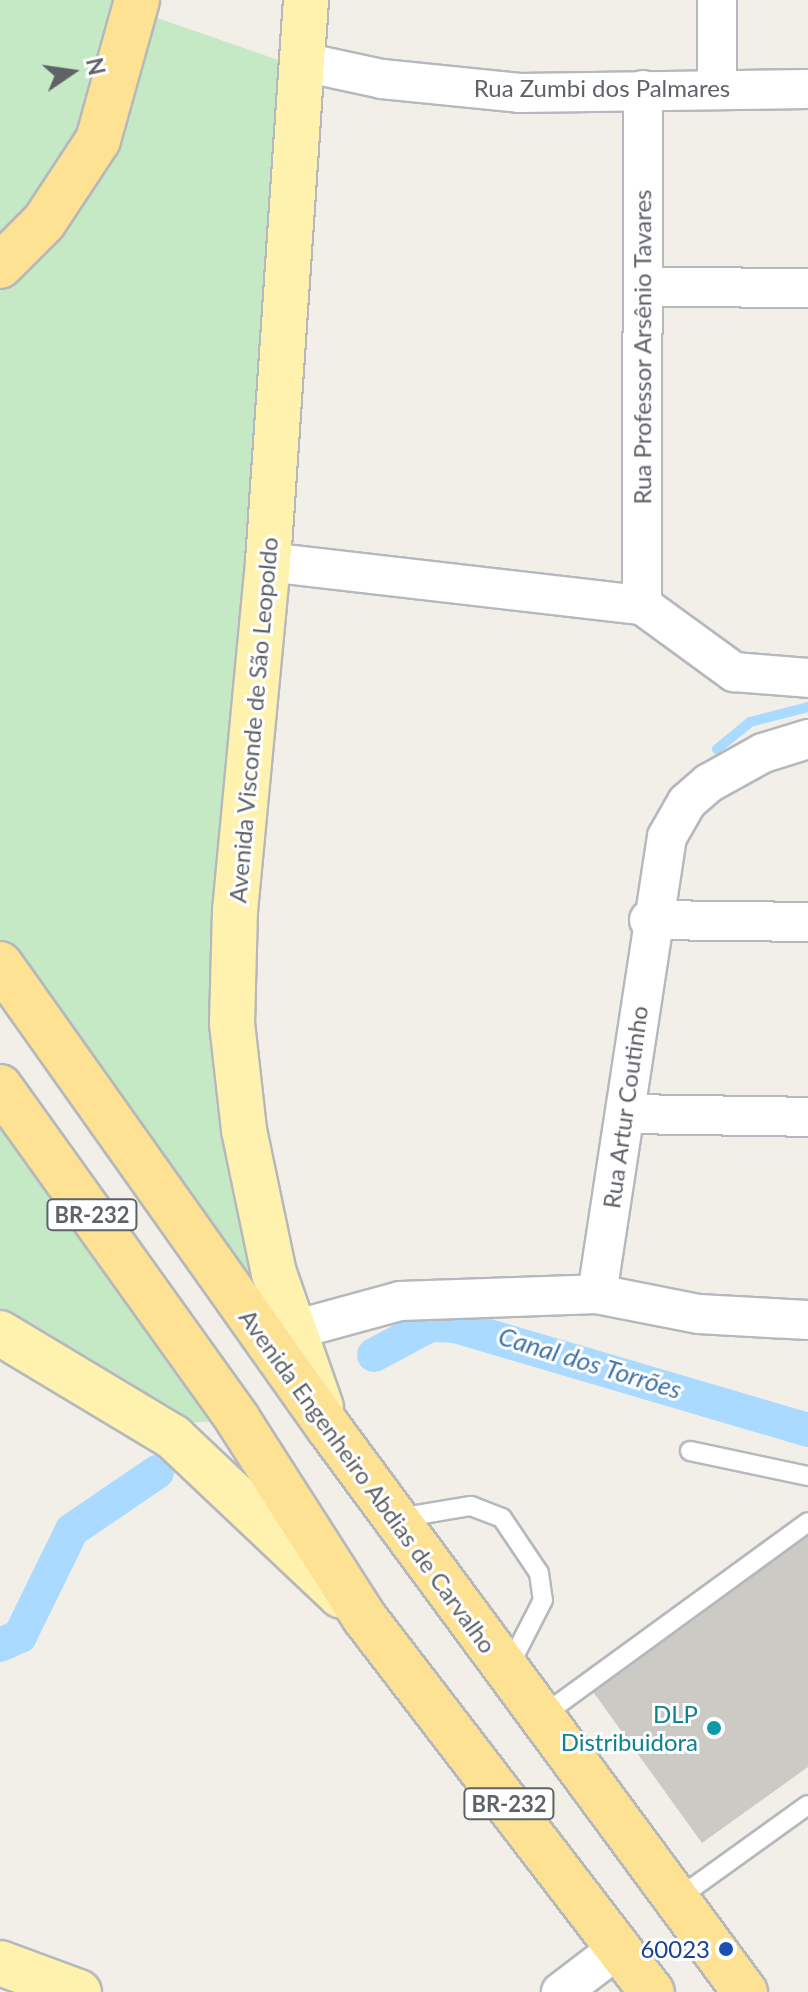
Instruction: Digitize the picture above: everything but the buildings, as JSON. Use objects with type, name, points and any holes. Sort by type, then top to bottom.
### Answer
[{"type":"highway","points":[[0,266],[44,222],[98,140],[137,0]]},
{"type":"highway","name":"Avenida Engenheiro Abdias de Carvalho","points":[[0,964],[329,1428],[745,1992]]},
{"type":"highway","name":"BR-232","points":[[0,1087],[238,1420],[364,1617],[652,1992]]},
{"type":"main road","name":"Avenida Visconde de São Leopoldo","points":[[306,0],[268,562],[235,910],[232,1023],[244,1130],[294,1330],[329,1428]]},
{"type":"main road","points":[[0,1333],[173,1437],[364,1617]]},
{"type":"main road","points":[[0,1963],[79,1992]]},
{"type":"street","points":[[717,0],[717,89]]},
{"type":"street","name":"Rua Zumbi dos Palmares","points":[[303,62],[519,93],[808,89]]},
{"type":"street","name":"Rua Professor Arsênio Tavares","points":[[642,605],[643,90]]},
{"type":"street","points":[[643,287],[808,288]]},
{"type":"street","points":[[268,562],[642,605],[734,672],[808,678]]},
{"type":"street","name":"Rua Artur Coutinho","points":[[597,1294],[627,1114],[649,920],[667,837],[687,802],[735,766],[808,739]]},
{"type":"street","points":[[649,920],[808,922]]},
{"type":"street","points":[[627,1114],[808,1117]]},
{"type":"street","points":[[294,1330],[400,1301],[597,1294],[699,1314],[808,1320]]},
{"type":"street","points":[[561,1992],[620,1947]]},
{"type":"lane","points":[[690,1451],[808,1476]]},
{"type":"lane","points":[[396,1519],[471,1506],[502,1518],[539,1573],[543,1600],[506,1672]]},
{"type":"lane","points":[[541,1716],[808,1522]]},
{"type":"lane","points":[[677,1899],[808,1805]]},
{"type":"green space","points":[[0,0],[140,0],[140,12],[284,62],[230,910],[253,1101],[311,1390],[0,948]]},
{"type":"green space","points":[[0,1062],[207,1362],[238,1420],[185,1423],[0,1317]]},
{"type":"waterway","points":[[717,749],[750,722],[808,707]]},
{"type":"waterway","name":"Canal dos Torrões","points":[[455,1326],[458,1323]]},
{"type":"waterway","name":"Canal dos Torrões","points":[[374,1355],[430,1325],[455,1326],[808,1430]]},
{"type":"waterway","points":[[0,1645],[20,1636],[72,1530],[157,1472]]},
{"type":"place","name":"DLP Distribuidora","points":[[714,1728]]},
{"type":"place","name":"60023","points":[[726,1949]]}]
